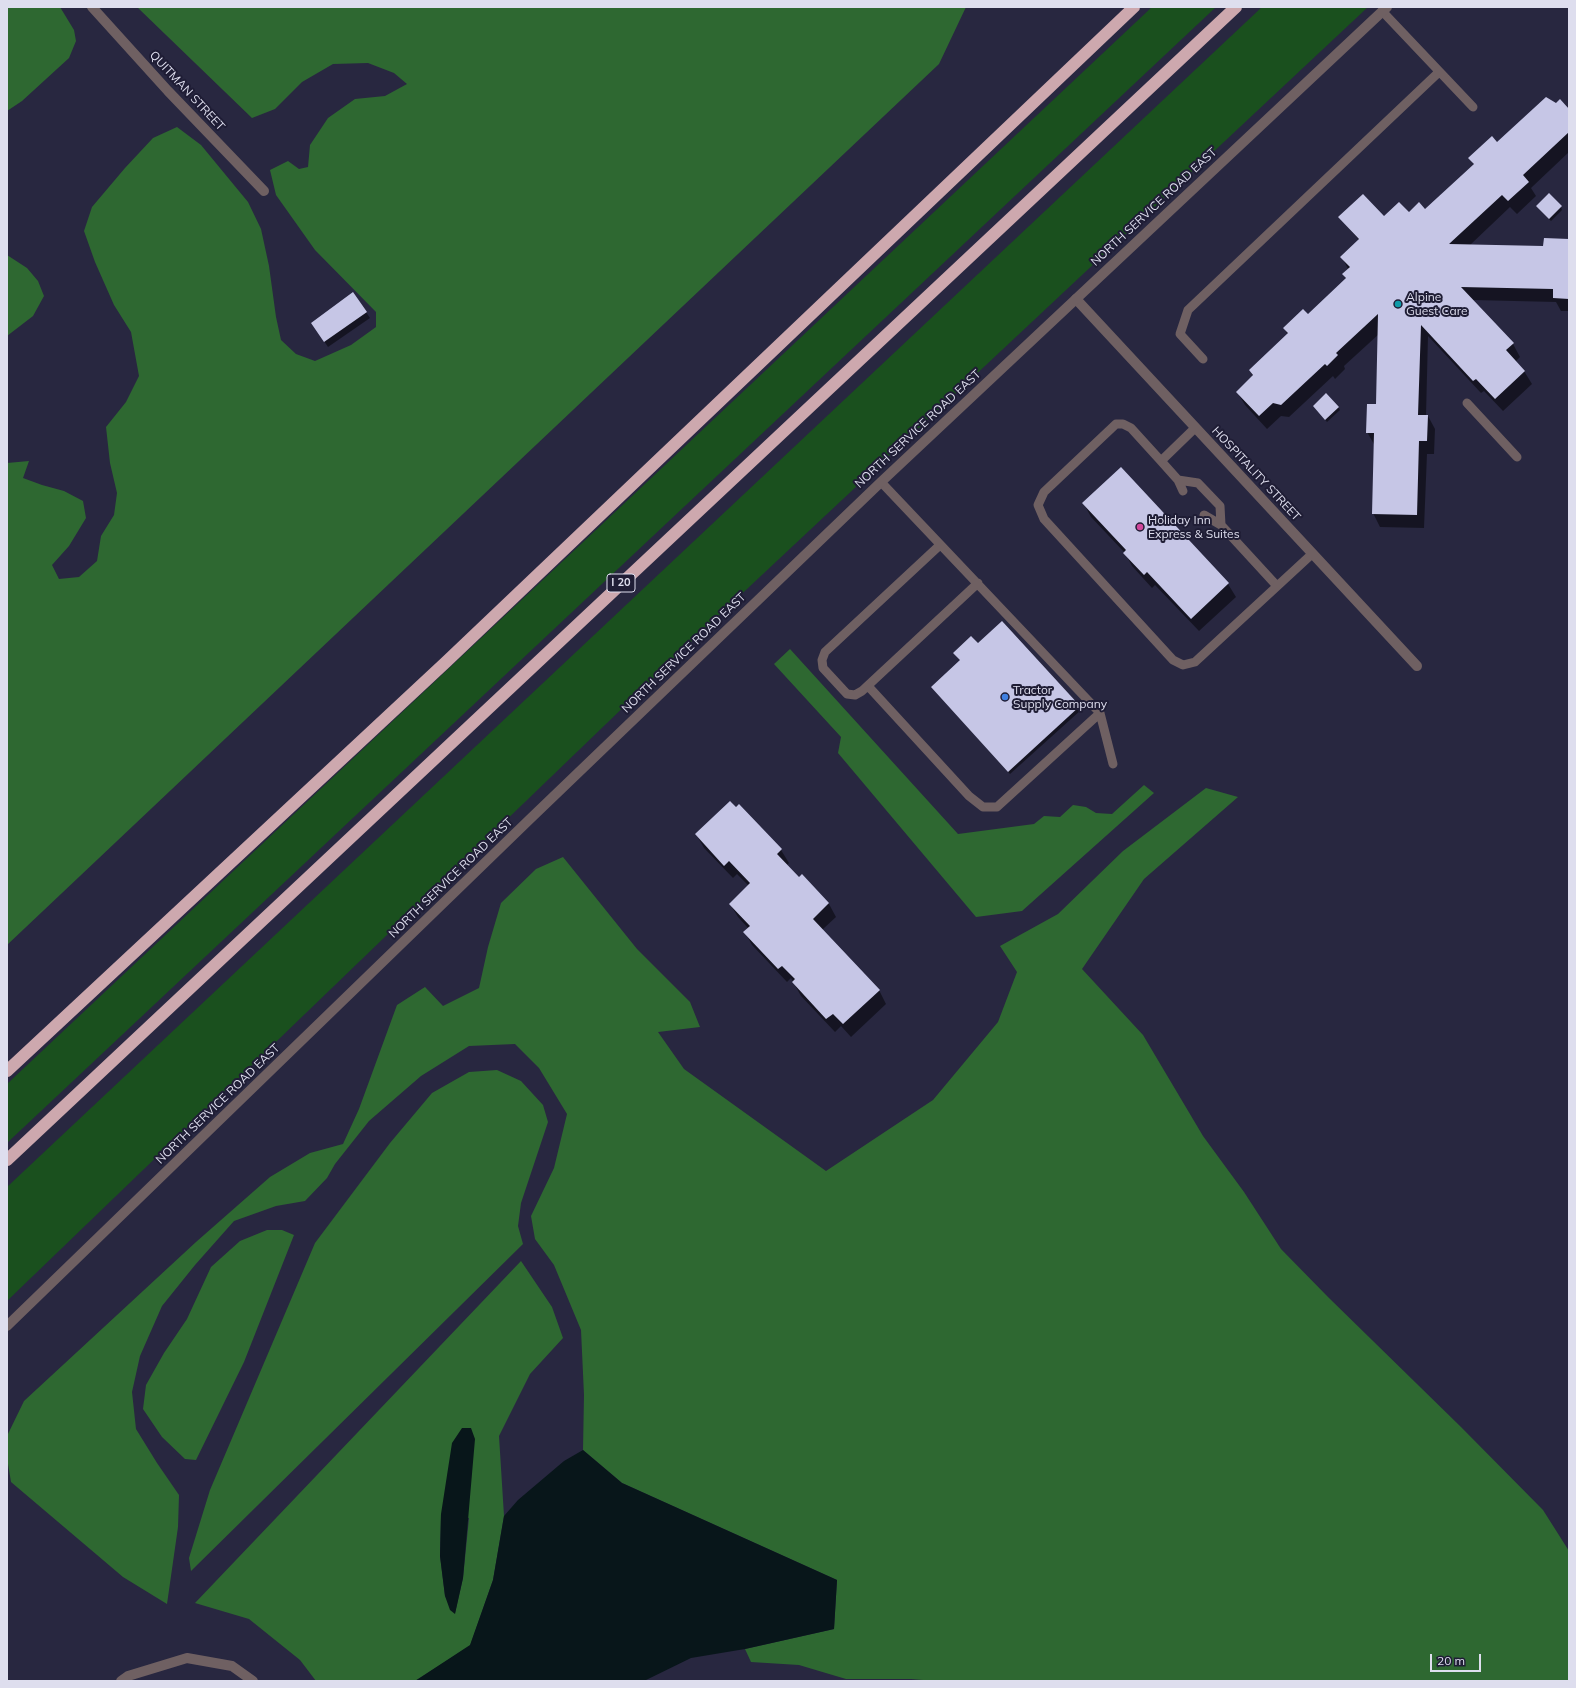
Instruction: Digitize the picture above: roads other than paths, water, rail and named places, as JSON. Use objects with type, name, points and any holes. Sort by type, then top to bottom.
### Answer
[{"type":"highway","points":[[7,1072],[446,662],[1134,7]]},
{"type":"highway","name":"I 20","points":[[7,1160],[1236,7]]},
{"type":"street","name":"QUITMAN STREET","points":[[92,7],[168,91],[264,191]]},
{"type":"street","name":"NORTH SERVICE ROAD EAST","points":[[7,1326],[530,819],[881,482],[1384,9]]},
{"type":"street","name":"HOSPITALITY STREET","points":[[1076,299],[1418,666]]},
{"type":"street","points":[[121,1681],[128,1676],[187,1658],[232,1666],[253,1681]]},
{"type":"lane","points":[[1384,9],[1439,72],[1473,107]]},
{"type":"lane","points":[[1203,359],[1180,334],[1188,310],[1439,72]]},
{"type":"lane","points":[[1467,402],[1517,457]]},
{"type":"lane","points":[[1183,491],[1178,480],[1131,428],[1123,424],[1116,424],[1044,492],[1038,505],[1044,519],[1174,660],[1183,665],[1195,662],[1312,554]]},
{"type":"lane","points":[[1161,461],[1195,428]]},
{"type":"lane","points":[[1178,480],[1198,483],[1220,506],[1221,525]]},
{"type":"lane","points":[[881,482],[1100,713],[1113,764]]},
{"type":"lane","points":[[1204,515],[1221,525],[1277,586]]},
{"type":"lane","points":[[940,545],[825,652],[822,660],[823,668],[847,694],[855,695],[868,686],[978,583]]},
{"type":"lane","points":[[868,686],[969,796],[983,807],[998,807],[1100,713]]},
{"type":"place","name":"Alpine Guest Care","points":[[1398,304]]},
{"type":"place","name":"Holiday Inn Express & Suites","points":[[1140,527]]},
{"type":"place","name":"Tractor Supply Company","points":[[1005,697]]}]
